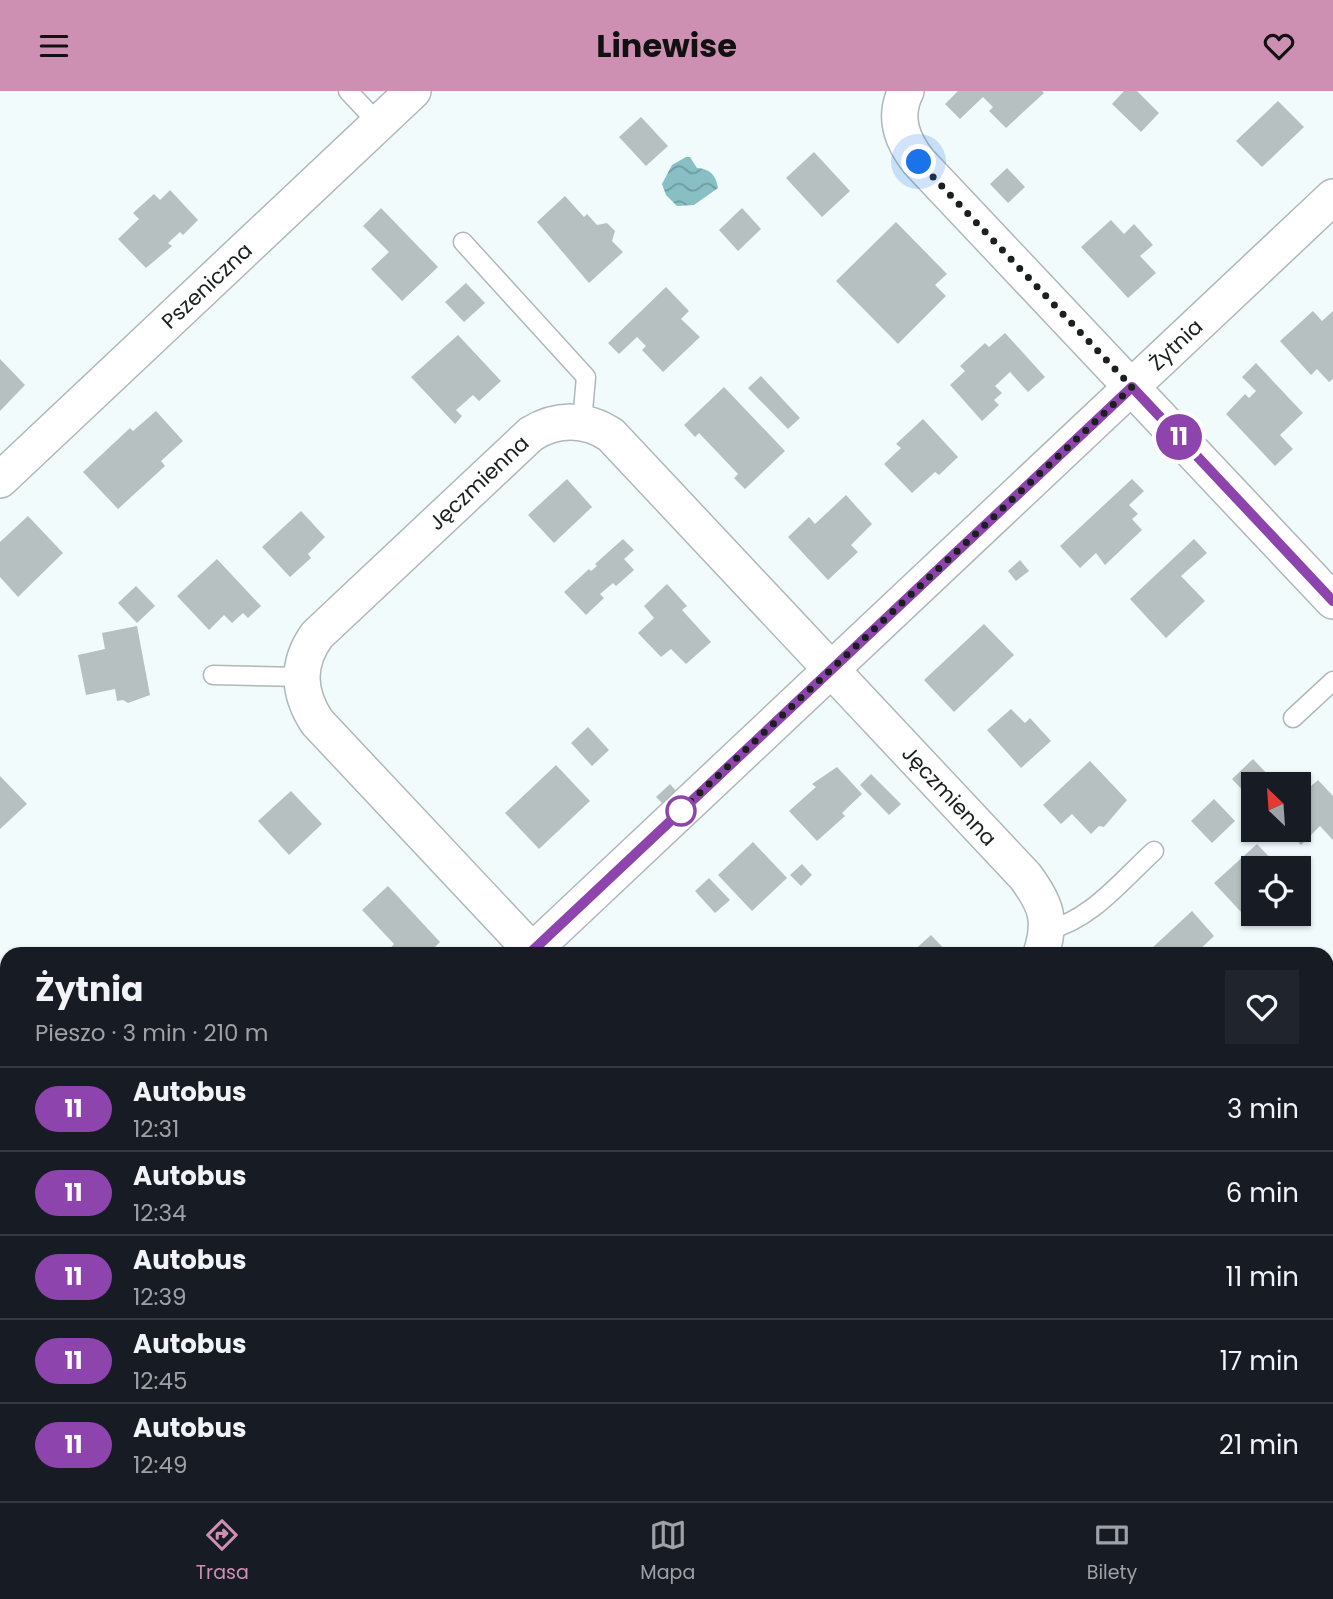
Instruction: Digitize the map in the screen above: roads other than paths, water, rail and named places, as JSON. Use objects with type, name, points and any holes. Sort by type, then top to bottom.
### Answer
[{"type":"street","name":"Pszeniczna","points":[[0,480],[413,91]]},
{"type":"street","points":[[906,91],[900,119],[901,135],[909,150],[1333,601]]},
{"type":"street","name":"Żytnia","points":[[538,947],[1333,197]]},
{"type":"street","name":"Jęczmienna","points":[[301,677],[307,649],[317,635],[531,434],[555,424],[582,422],[597,426],[611,435],[1025,876],[1046,912],[1044,942]]},
{"type":"street","points":[[301,677],[302,695],[317,722],[526,947]]},
{"type":"lane","points":[[348,91],[378,123]]},
{"type":"lane","points":[[463,242],[586,377],[582,422]]},
{"type":"lane","points":[[213,675],[301,677]]},
{"type":"lane","points":[[1293,718],[1333,681]]},
{"type":"lane","points":[[1044,942],[1085,915],[1154,851]]},
{"type":"water","points":[[690,157],[697,168],[712,173],[718,188],[694,205],[677,206],[666,195],[662,184],[672,165]]}]
